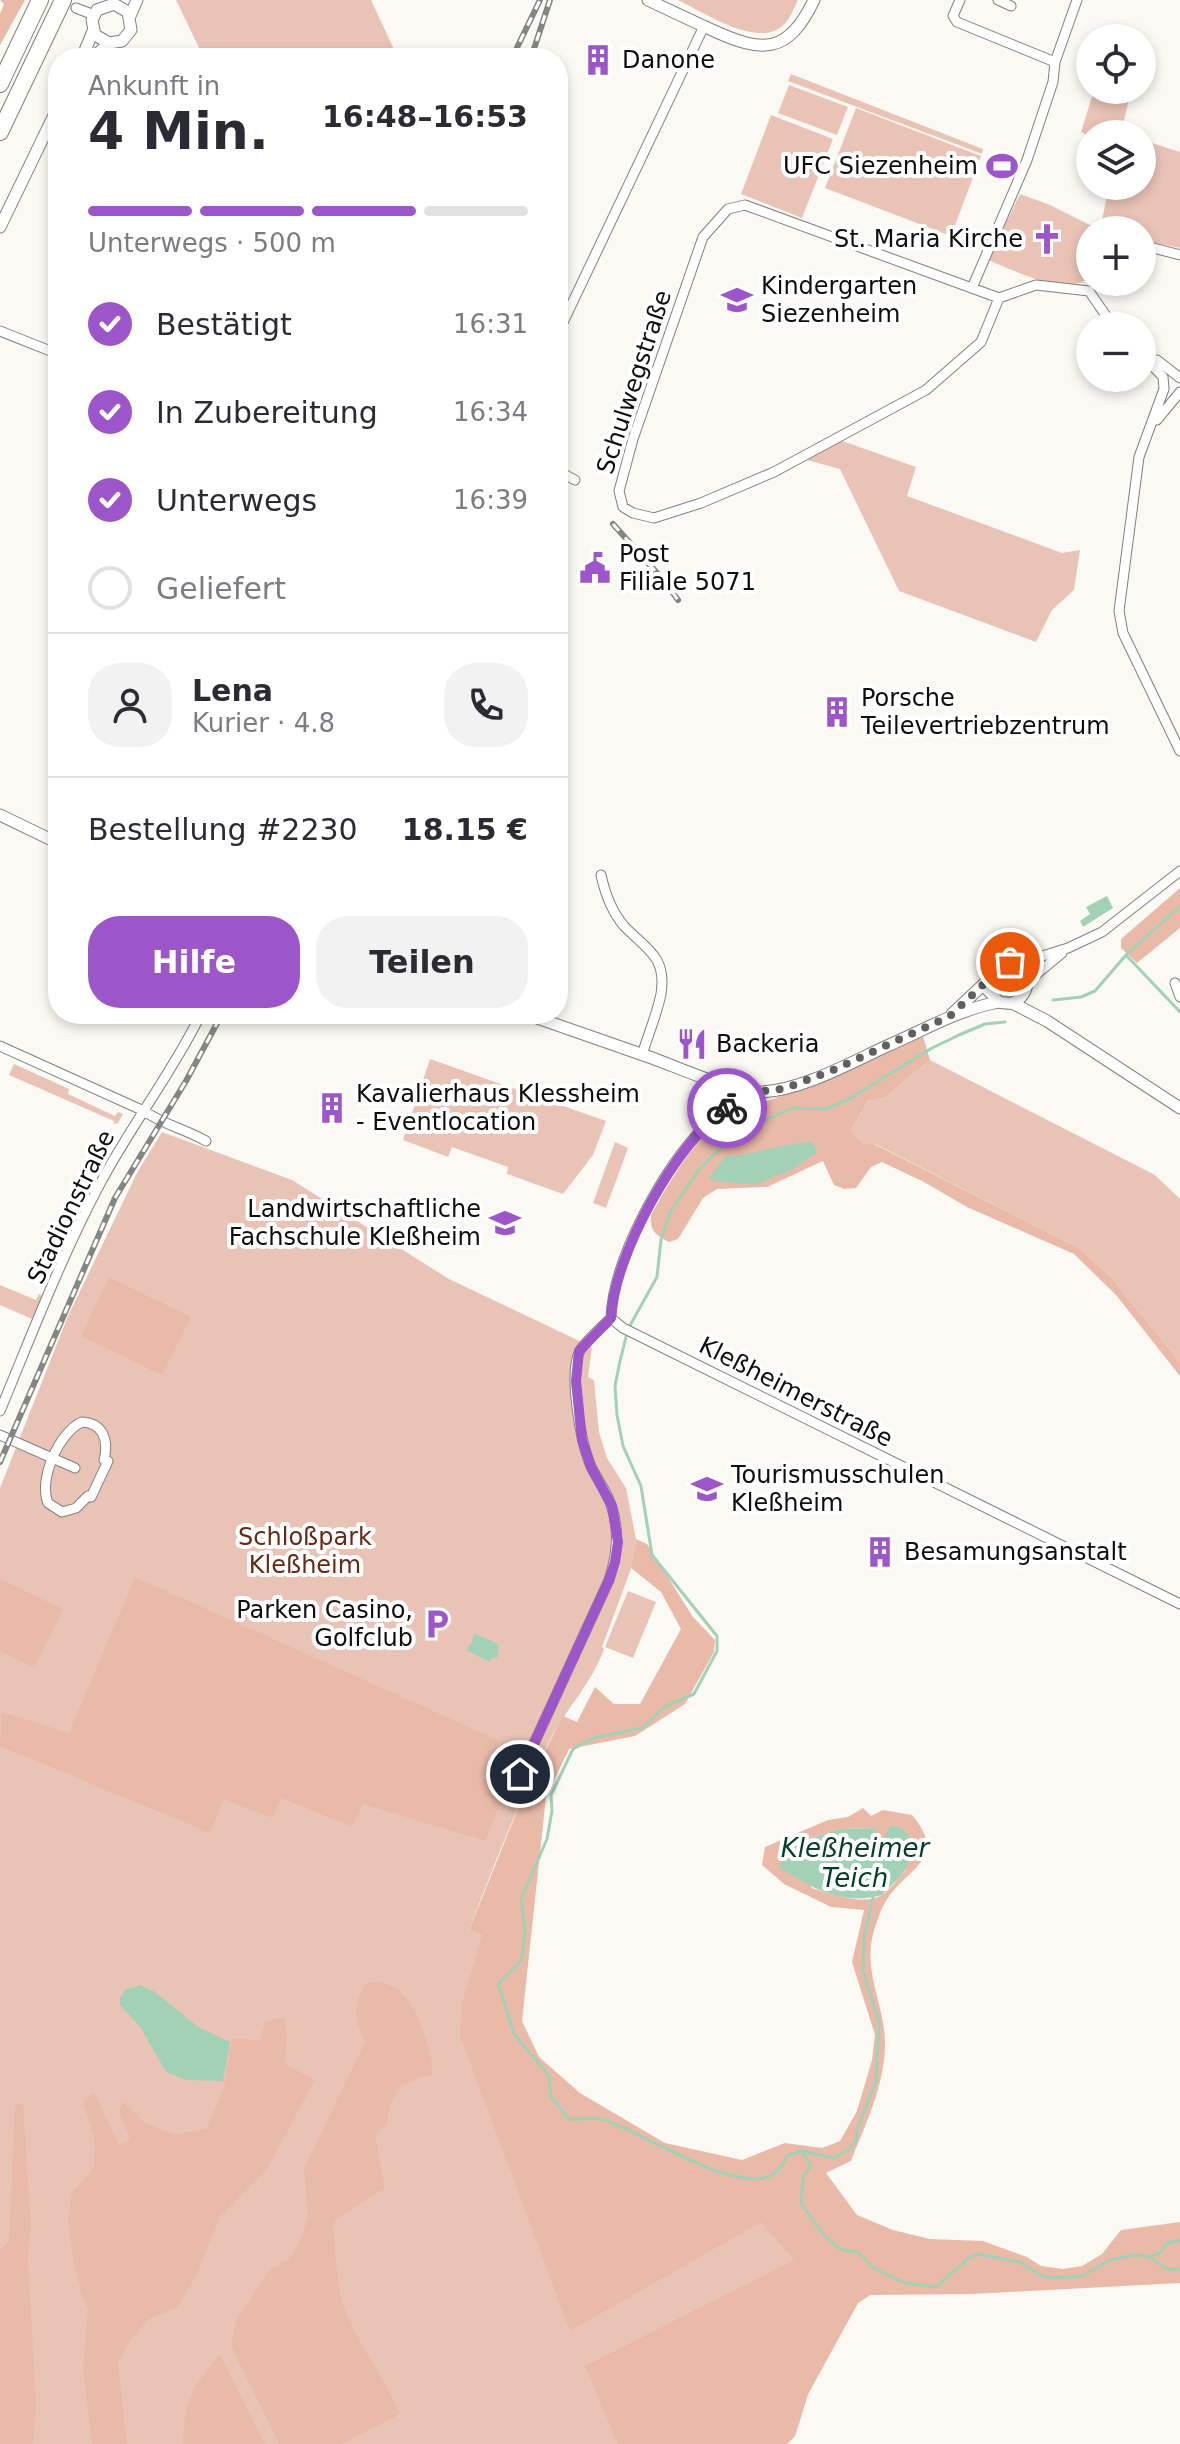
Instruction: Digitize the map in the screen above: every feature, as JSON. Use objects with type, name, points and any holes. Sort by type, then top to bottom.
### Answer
[{"type":"highway","points":[[0,84],[40,0]]},
{"type":"highway","points":[[0,132],[69,4]]},
{"type":"street","points":[[130,16],[137,0]]},
{"type":"street","points":[[648,0],[739,43],[756,46],[774,44],[797,29],[814,0]]},
{"type":"street","points":[[960,0],[953,16],[957,22],[1055,62]]},
{"type":"street","points":[[998,0],[1011,6]]},
{"type":"street","points":[[972,288],[1027,160],[1053,82],[1055,62],[1077,0]]},
{"type":"street","points":[[86,48],[93,31],[94,15],[102,6],[115,2],[130,16],[132,23],[128,36],[116,43],[101,41],[93,31]]},
{"type":"street","points":[[69,4],[94,15]]},
{"type":"street","points":[[568,312],[704,26]]},
{"type":"street","points":[[104,48],[109,43]]},
{"type":"street","points":[[0,227],[48,128]]},
{"type":"street","name":"Schulwegstraße","points":[[745,205],[999,298],[981,342],[926,390],[774,472],[701,503],[654,518],[623,507],[619,491],[633,439],[703,237],[728,209],[745,205]]},
{"type":"street","points":[[1156,249],[1180,255]]},
{"type":"street","points":[[999,298],[1036,285],[1076,286]]},
{"type":"street","points":[[0,331],[48,350]]},
{"type":"street","points":[[1156,360],[1180,378]]},
{"type":"street","points":[[1156,370],[1163,377],[1164,389],[1153,426],[1139,457],[1119,611],[1123,633],[1180,751]]},
{"type":"street","points":[[1153,426],[1180,392]]},
{"type":"street","points":[[568,476],[575,480]]},
{"type":"street","points":[[0,815],[48,838]]},
{"type":"street","points":[[34,830],[48,834]]},
{"type":"street","points":[[34,830],[48,842]]},
{"type":"street","points":[[950,1016],[986,982],[991,969],[997,964],[1017,964],[1068,948],[1102,932],[1180,871]]},
{"type":"street","points":[[601,875],[614,911],[658,960],[661,994],[642,1055]]},
{"type":"street","points":[[1027,982],[1068,948]]},
{"type":"street","points":[[1012,1003],[1023,995],[1027,982],[1026,975],[1017,964]]},
{"type":"street","points":[[986,982],[989,993],[998,1001]]},
{"type":"street","points":[[1175,983],[1180,997]]},
{"type":"street","points":[[1023,995],[1047,1021]]},
{"type":"street","points":[[554,1024],[751,1092],[783,1089],[831,1071],[950,1016],[998,1001],[1012,1003],[1047,1021],[1180,1108]]},
{"type":"street","name":"Stadionstraße","points":[[0,1411],[89,1206],[112,1162],[196,1024]]},
{"type":"street","points":[[0,1046],[144,1111],[161,1123],[206,1141]]},
{"type":"street","points":[[520,1774],[609,1580],[618,1542],[612,1506],[591,1467],[582,1440],[576,1381],[579,1351],[611,1318],[612,1297],[632,1237],[670,1172],[704,1127],[751,1092]]},
{"type":"street","name":"Kleßheimerstraße","points":[[611,1318],[623,1328],[891,1463],[1180,1604]]},
{"type":"street","points":[[91,1422],[97,1425],[107,1444],[104,1460],[108,1461],[91,1497],[88,1496],[84,1503],[69,1512],[52,1508],[46,1498],[44,1482],[54,1458],[66,1432],[74,1425],[91,1422]]},
{"type":"street","points":[[0,1435],[75,1468]]},
{"type":"green space","points":[[176,0],[371,0],[393,48],[199,48]]},
{"type":"green space","points":[[678,0],[798,0],[781,27],[757,33],[729,26]]},
{"type":"green space","points":[[791,74],[983,149],[982,154],[788,81]]},
{"type":"green space","points":[[789,85],[848,107],[837,135],[778,113]]},
{"type":"green space","points":[[1090,104],[1128,104],[1124,120],[1085,120]]},
{"type":"green space","points":[[856,108],[981,156],[951,236],[825,188]]},
{"type":"green space","points":[[771,115],[833,139],[802,218],[741,194]]},
{"type":"green space","points":[[1156,144],[1180,152],[1180,248],[1156,243],[1156,216],[1103,216],[1106,200],[1156,200]]},
{"type":"green space","points":[[1020,194],[1076,218],[1076,284],[1051,283],[988,260]]},
{"type":"green space","points":[[831,437],[916,467],[907,496],[1062,553],[1080,550],[1074,590],[1052,610],[1036,642],[899,591],[840,469],[807,460]]},
{"type":"green space","points":[[430,1059],[606,1121],[593,1155],[563,1194],[507,1174],[508,1167],[452,1147],[448,1157],[403,1140]]},
{"type":"green space","points":[[930,1060],[1155,1175],[1180,1199],[1180,1362],[1110,1276],[1079,1248],[875,1144],[863,1144],[851,1130],[868,1101],[886,1097]]},
{"type":"green space","points":[[14,1064],[69,1089],[68,1094],[115,1116],[118,1112],[123,1114],[114,1124],[114,1121],[9,1075]]},
{"type":"green space","name":"Schloßpark Kleßheim","points":[[162,1132],[292,1180],[449,1279],[592,1347],[588,1377],[594,1380],[599,1432],[607,1458],[626,1488],[636,1539],[631,1569],[599,1661],[539,1761],[469,1930],[482,1936],[513,2058],[759,2200],[870,2295],[858,2303],[808,2394],[795,2436],[787,2444],[0,2444],[0,1488],[68,1316],[137,1173]]},
{"type":"green space","points":[[615,1142],[628,1148],[606,1208],[593,1203]]},
{"type":"green space","points":[[0,1285],[36,1300],[39,1294],[42,1296],[32,1319],[0,1305]]},
{"type":"green space","points":[[628,1591],[656,1602],[633,1658],[605,1647]]},
{"type":"shaded area","points":[[0,0],[25,0],[0,45],[0,14],[4,4]]},
{"type":"shaded area","points":[[1180,888],[1180,928],[1137,963],[1121,948],[1121,939]]},
{"type":"shaded area","points":[[923,1036],[930,1060],[886,1097],[868,1101],[851,1130],[863,1144],[874,1144],[1079,1248],[1110,1276],[1180,1362],[1180,1376],[1116,1295],[1074,1254],[967,1207],[882,1162],[871,1167],[856,1188],[844,1189],[834,1185],[823,1161],[767,1187],[717,1189],[703,1198],[678,1239],[669,1242],[654,1232],[651,1215],[675,1174],[703,1137],[727,1116],[849,1071]]},
{"type":"shaded area","points":[[109,1277],[191,1317],[162,1375],[81,1336]]},
{"type":"shaded area","points":[[636,1539],[647,1544],[693,1617],[715,1640],[714,1652],[685,1704],[635,1736],[569,1749],[546,1797],[522,2021],[539,2057],[580,2093],[665,2143],[742,2160],[785,2143],[822,2148],[840,2141],[857,2111],[872,2060],[875,2035],[852,1962],[864,1910],[831,1907],[784,1884],[762,1865],[765,1847],[828,1820],[848,1817],[863,1808],[871,1816],[883,1810],[912,1815],[926,1839],[927,1849],[919,1865],[884,1905],[871,1949],[872,1976],[884,2029],[882,2074],[874,2104],[851,2161],[826,2173],[857,2215],[893,2230],[930,2239],[983,2241],[1027,2257],[1041,2266],[1063,2269],[1082,2266],[1102,2254],[1121,2230],[1180,2222],[1180,2283],[973,2294],[870,2295],[858,2303],[808,2394],[795,2436],[787,2444],[618,2444],[585,2366],[794,2260],[761,2222],[570,2331],[460,2036],[462,2003],[482,1936],[469,1930],[528,1784],[563,1716],[577,1722],[595,1687],[614,1704],[640,1704],[681,1629],[661,1592],[631,1568]],"holes":[[[875,1828],[879,1837],[885,1838],[905,1871],[882,1895],[866,1899],[847,1898],[812,1888],[789,1845],[839,1829]]]},
{"type":"shaded area","points":[[135,1577],[498,1740],[496,1751],[519,1759],[485,1841],[363,1804],[352,1827],[281,1798],[273,1818],[224,1799],[210,1833],[0,1746],[2,1712],[69,1733]]},
{"type":"shaded area","points":[[0,1579],[63,1609],[34,1668],[0,1651]]},
{"type":"shaded area","points":[[379,1981],[397,1989],[411,2005],[427,2041],[433,2075],[413,2081],[400,2090],[391,2103],[387,2123],[375,2134],[385,2188],[333,2221],[344,2308],[400,2414],[342,2444],[279,2444],[231,2346],[236,2320],[270,2269],[289,2260],[300,2242],[308,2217],[304,2169],[365,2042],[357,2019],[358,1999],[366,1983]]},
{"type":"shaded area","points":[[284,2017],[287,2037],[285,2064],[315,2080],[266,2170],[220,2217],[197,2273],[177,2308],[149,2319],[132,2338],[118,2363],[127,2444],[92,2444],[83,2368],[88,2309],[73,2259],[68,2219],[72,2193],[94,2167],[95,2141],[83,2102],[94,2093],[120,2146],[130,2139],[119,2111],[122,2101],[145,2123],[175,2135],[207,2129],[224,2087],[232,2039],[260,2040],[265,2022]]},
{"type":"shaded area","points":[[15,2104],[23,2104],[31,2225],[28,2256],[36,2406],[33,2444],[0,2444],[0,2250],[9,2241]]},
{"type":"shaded area","points":[[220,2354],[265,2444],[183,2444],[185,2415],[191,2394]]},
{"type":"water","points":[[1107,896],[1113,908],[1083,927],[1080,921],[1090,914],[1086,907]]},
{"type":"water","points":[[813,1142],[817,1152],[797,1167],[756,1185],[709,1178],[725,1157]]},
{"type":"water","points":[[475,1634],[498,1644],[498,1657],[490,1662],[467,1651]]},
{"type":"water","name":"Kleßheimer Teich","points":[[890,1826],[898,1826],[910,1836],[910,1856],[905,1870],[882,1895],[841,1897],[815,1888],[779,1867],[789,1845],[839,1829],[876,1828],[879,1837],[884,1838]]},
{"type":"water","points":[[140,1985],[155,1992],[198,2027],[230,2042],[223,2081],[186,2080],[166,2072],[141,2028],[120,2005],[125,1990]]},
{"type":"waterway","points":[[1053,1000],[1081,997],[1095,991],[1126,955],[1180,906]]},
{"type":"waterway","points":[[1126,955],[1180,1012]]},
{"type":"waterway","points":[[1005,1022],[985,1024],[932,1048],[849,1099],[826,1109],[792,1108],[736,1134],[700,1168],[670,1212],[661,1240],[657,1277],[628,1329],[615,1386],[617,1415],[623,1446],[641,1486],[652,1555],[717,1636],[717,1651],[694,1694],[666,1706],[642,1728],[593,1738],[573,1749],[551,1795],[552,1811],[547,1839],[521,1899],[525,1935],[521,1961],[498,1984],[514,2034],[549,2076],[551,2097],[569,2119],[605,2120],[689,2160],[736,2177],[756,2179],[772,2175],[787,2156],[801,2151],[811,2165],[803,2178],[801,2203],[823,2234],[840,2249],[859,2253],[874,2268],[905,2283],[936,2287],[977,2254],[1020,2262],[1042,2276],[1053,2278],[1082,2276],[1110,2260],[1133,2255],[1147,2256],[1169,2270],[1180,2269]]},
{"type":"waterway","points":[[801,2151],[834,2158],[847,2151],[856,2141],[857,2130],[876,2081],[879,2022],[863,1971],[864,1938],[873,1897]]},
{"type":"waterway","points":[[1147,2256],[1159,2253],[1167,2243],[1180,2240]]},
{"type":"railway","points":[[517,48],[540,0]]},
{"type":"railway","points":[[534,48],[550,0]]},
{"type":"railway","points":[[613,524],[678,600]]},
{"type":"railway","points":[[0,1462],[115,1198],[217,1024]]},
{"type":"way so far","points":[[727,1108],[751,1092],[783,1089],[831,1071],[950,1016],[986,982],[991,969],[997,964],[1010,962]]},
{"type":"place","name":"Danone","points":[[598,60]]},
{"type":"place","name":"UFC Siezenheim","points":[[1002,166]]},
{"type":"place","name":"St. Maria Kirche","points":[[1047,239]]},
{"type":"place","name":"Kindergarten Siezenheim","points":[[737,300]]},
{"type":"place","name":"Post Filiale 5071","points":[[595,568]]},
{"type":"place","name":"Porsche Teilevertriebzentrum","points":[[837,712]]},
{"type":"place","name":"Backeria","points":[[692,1044]]},
{"type":"place","name":"Kavalierhaus Klessheim - Eventlocation","points":[[332,1108]]},
{"type":"place","name":"Landwirtschaftliche Fachschule Kleßheim","points":[[505,1223]]},
{"type":"place","name":"Tourismusschulen Kleßheim","points":[[707,1489]]},
{"type":"place","name":"Besamungsanstalt","points":[[880,1552]]},
{"type":"place","name":"Parken Casino, Golfclub","points":[[437,1624]]},
{"type":"route","points":[[520,1774],[609,1580],[618,1542],[612,1506],[591,1467],[582,1440],[576,1381],[579,1351],[611,1318],[612,1297],[632,1237],[670,1172],[704,1127],[727,1108]]}]
